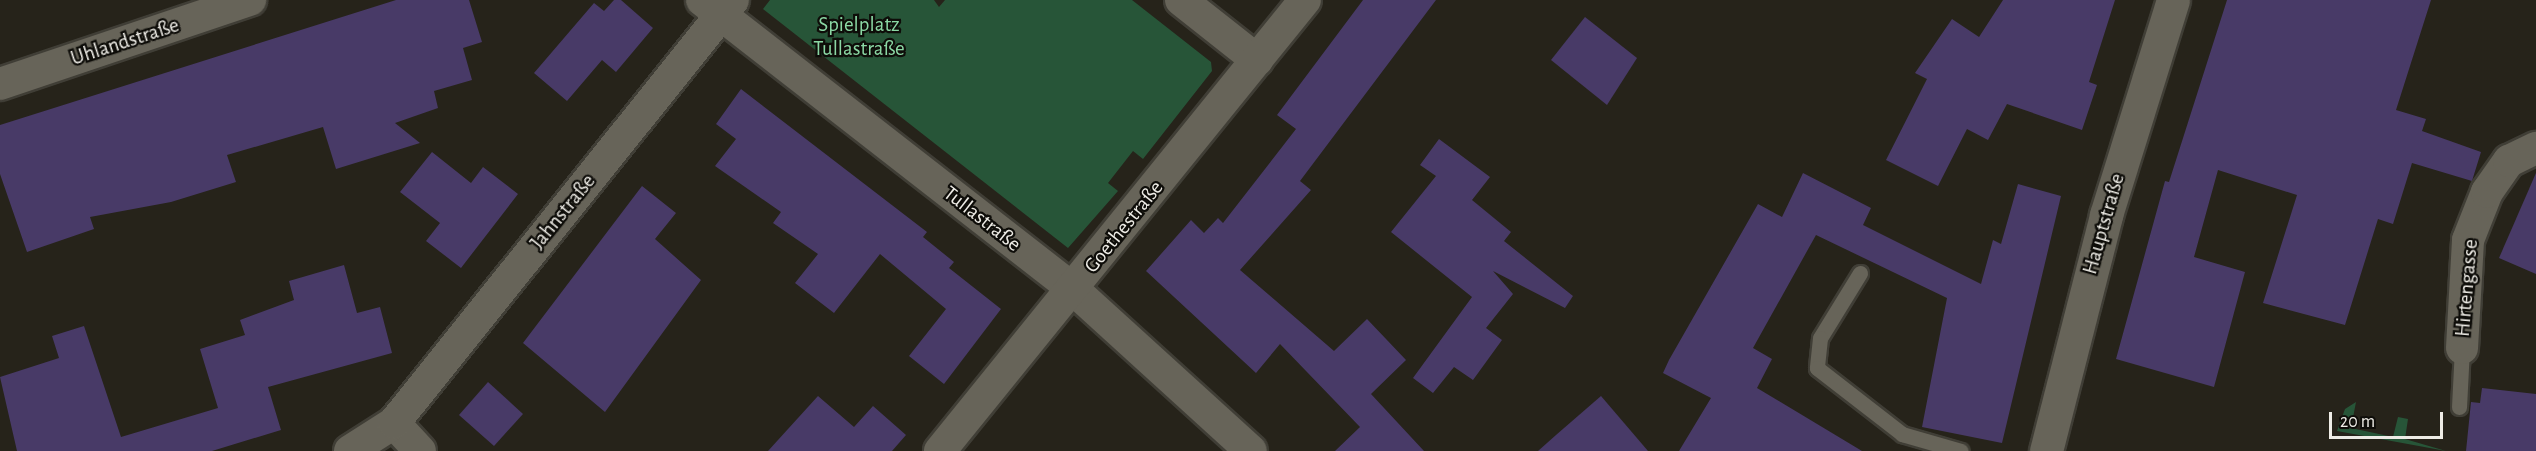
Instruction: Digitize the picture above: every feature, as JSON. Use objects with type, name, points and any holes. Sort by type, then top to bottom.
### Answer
[{"type":"street","name":"Uhlandstraße","points":[[0,84],[250,0]]},
{"type":"street","points":[[1180,0],[1257,60]]},
{"type":"street","name":"Goethestraße","points":[[940,451],[1074,290],[1305,0]]},
{"type":"street","name":"Hauptstraße","points":[[2046,451],[2106,215],[2173,0]]},
{"type":"street","name":"Tullastraße","points":[[719,5],[1074,290],[1251,451]]},
{"type":"street","name":"Jahnstraße","points":[[350,451],[394,423],[719,5]]},
{"type":"street","name":"Hirtengasse","points":[[2462,348],[2468,240],[2487,192],[2509,161],[2536,148]]},
{"type":"street","points":[[394,423],[420,451]]},
{"type":"lane","points":[[1860,273],[1820,338],[1817,368],[1902,434],[1961,451]]},
{"type":"lane","points":[[2459,407],[2462,348]]},
{"type":"green space","name":"Spielplatz Tullastraße","points":[[770,0],[934,0],[939,7],[945,0],[1132,0],[1211,62],[1212,71],[1143,159],[1133,151],[1108,183],[1118,191],[1068,248],[763,9]]},
{"type":"green space","points":[[2356,402],[2351,428],[2393,437],[2398,417],[2408,419],[2405,439],[2446,451],[2337,431],[2345,409]]},
{"type":"building","points":[[396,0],[469,0],[482,42],[463,48],[472,80],[434,91],[438,108],[395,123],[420,143],[336,169],[323,127],[227,155],[236,182],[171,202],[90,217],[94,229],[27,252],[0,174],[0,125]]},
{"type":"building","points":[[614,0],[621,0],[653,28],[616,72],[602,60],[567,101],[534,73],[594,3],[604,11]]},
{"type":"building","points":[[1363,0],[1436,0],[1300,181],[1311,190],[1240,270],[1334,351],[1367,319],[1406,360],[1371,394],[1424,451],[1335,451],[1360,427],[1280,344],[1256,373],[1146,271],[1191,220],[1204,233],[1218,218],[1223,223],[1296,129],[1277,115]]},
{"type":"building","points":[[2003,0],[2115,0],[2089,82],[2097,85],[2082,130],[2007,104],[1988,140],[1967,129],[1938,186],[1886,160],[1927,79],[1915,73],[1952,19],[1979,37]]},
{"type":"building","points":[[2227,0],[2431,0],[2396,110],[2426,119],[2422,131],[2481,152],[2472,181],[2412,163],[2393,224],[2378,219],[2345,325],[2263,303],[2297,195],[2218,170],[2194,257],[2245,272],[2214,387],[2116,359],[2165,181],[2169,182]]},
{"type":"building","points":[[1585,17],[1637,58],[1607,105],[1551,60]]},
{"type":"building","points":[[741,89],[927,232],[923,237],[954,262],[949,268],[1001,309],[944,384],[909,356],[946,309],[880,254],[834,313],[795,283],[818,254],[773,223],[781,212],[715,166],[736,139],[716,124]]},
{"type":"building","points":[[1439,139],[1490,177],[1472,200],[1511,232],[1504,241],[1573,296],[1565,308],[1493,271],[1513,294],[1486,328],[1502,340],[1473,380],[1454,367],[1433,393],[1413,378],[1472,297],[1391,232],[1436,176],[1420,165]]},
{"type":"building","points":[[432,152],[471,183],[483,167],[518,194],[461,268],[426,241],[440,223],[400,192]]},
{"type":"building","points":[[1803,173],[1871,208],[1863,225],[1981,284],[1993,240],[2001,244],[2018,184],[2061,196],[2002,443],[1922,427],[1947,298],[1816,235],[1753,348],[1772,359],[1757,388],[1862,451],[1679,451],[1711,398],[1663,373],[1758,204],[1782,217]]},
{"type":"building","points":[[2536,173],[2536,274],[2499,258]]},
{"type":"building","points":[[642,186],[676,213],[655,239],[701,280],[605,412],[523,343]]},
{"type":"building","points":[[344,265],[357,313],[380,307],[392,353],[268,387],[281,430],[212,451],[17,451],[0,377],[59,358],[52,336],[84,326],[121,437],[218,408],[200,349],[245,335],[240,320],[294,300],[289,281]]},
{"type":"building","points":[[488,382],[523,414],[494,446],[459,415]]},
{"type":"building","points":[[2482,388],[2536,394],[2536,451],[2466,451],[2471,402],[2480,403]]},
{"type":"building","points":[[818,396],[854,427],[873,406],[906,435],[892,451],[768,451]]},
{"type":"building","points":[[1601,396],[1648,451],[1538,451],[1556,435]]}]
